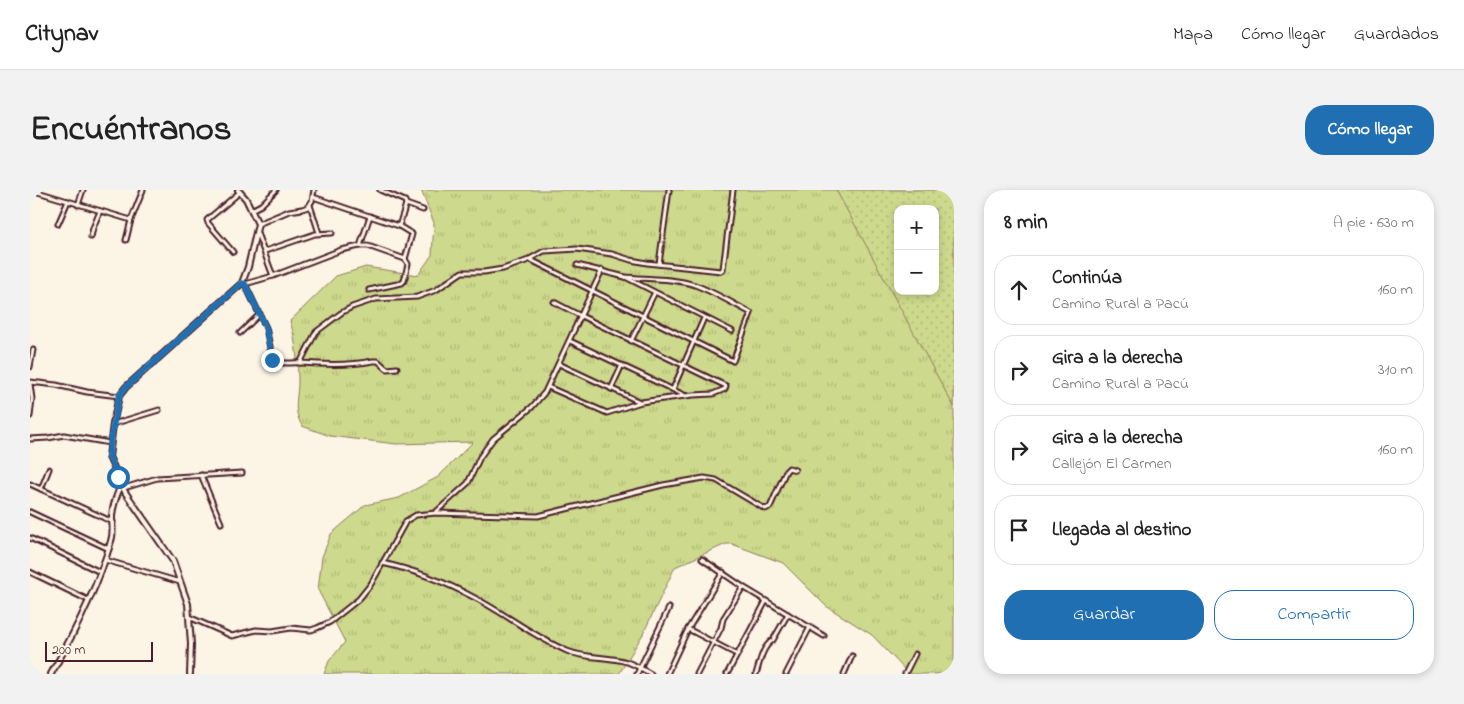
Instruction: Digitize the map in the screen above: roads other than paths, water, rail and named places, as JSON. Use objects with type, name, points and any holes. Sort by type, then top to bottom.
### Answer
[{"type":"street","points":[[31,190],[131,220]]},
{"type":"street","points":[[78,204],[83,190]]},
{"type":"street","points":[[126,240],[131,220],[143,190]]},
{"type":"street","points":[[251,210],[262,205],[276,190]]},
{"type":"street","points":[[314,190],[310,205],[319,233]]},
{"type":"street","points":[[380,190],[405,201],[406,204],[423,210]]},
{"type":"street","points":[[659,264],[669,190]]},
{"type":"street","points":[[300,362],[316,332],[341,313],[366,301],[379,298],[417,297],[436,290],[462,272],[499,270],[529,259],[544,251],[572,248],[604,253],[630,260],[722,271],[724,269],[733,190]]},
{"type":"street","points":[[233,252],[207,220],[239,191],[258,224],[244,284],[267,331],[272,360],[279,364],[300,362],[334,365],[378,361],[387,369],[397,368]]},
{"type":"street","points":[[313,197],[399,226],[412,234],[405,260]]},
{"type":"street","points":[[58,224],[68,201]]},
{"type":"street","points":[[399,226],[406,204]]},
{"type":"street","points":[[258,224],[289,211],[302,209],[310,205]]},
{"type":"street","points":[[91,236],[100,212]]},
{"type":"street","points":[[360,246],[370,216]]},
{"type":"street","points":[[257,233],[274,276]]},
{"type":"street","points":[[265,250],[319,233],[332,233]]},
{"type":"street","points":[[190,674],[188,604],[181,582],[173,561],[123,486],[109,457],[119,396],[126,387],[244,284],[274,276],[341,250],[360,246],[368,246],[405,260],[408,264],[402,283],[369,290]]},
{"type":"street","points":[[529,259],[592,292],[733,360],[751,313],[693,285],[674,281],[625,278]]},
{"type":"street","points":[[577,265],[602,270],[625,278],[732,331]]},
{"type":"street","points":[[436,513],[468,483],[480,457],[493,439],[532,407],[548,387],[602,270]]},
{"type":"street","points":[[631,341],[654,294]]},
{"type":"street","points":[[548,387],[607,413],[641,402],[717,393],[725,389],[726,386],[554,302]]},
{"type":"street","points":[[240,334],[260,314]]},
{"type":"street","points":[[673,389],[704,318]]},
{"type":"street","points":[[570,341],[686,396]]},
{"type":"street","points":[[30,367],[33,350]]},
{"type":"street","points":[[559,364],[641,402]]},
{"type":"street","points":[[611,389],[622,365]]},
{"type":"street","points":[[30,416],[32,399],[30,383],[56,385],[87,392],[119,396]]},
{"type":"street","points":[[113,424],[159,410]]},
{"type":"street","points":[[30,439],[64,435],[110,443]]},
{"type":"street","points":[[189,617],[232,636],[256,630],[272,631],[290,628],[311,630],[330,622],[359,600],[371,584],[406,521],[416,515],[436,513],[538,516],[663,484],[704,478],[716,480],[727,488],[768,509],[786,471],[790,468],[795,470]]},
{"type":"street","points":[[40,489],[49,469]]},
{"type":"street","points":[[51,674],[88,600],[109,549],[112,538],[112,516],[118,491],[123,486],[157,478],[242,473]]},
{"type":"street","points":[[201,475],[221,523]]},
{"type":"street","points":[[30,484],[112,522]]},
{"type":"street","points":[[30,512],[109,549]]},
{"type":"street","points":[[30,538],[100,573]]},
{"type":"street","points":[[702,559],[742,587],[824,636]]},
{"type":"street","points":[[104,560],[181,582]]},
{"type":"street","points":[[382,563],[409,569],[428,576],[476,598],[550,643],[570,652],[584,656],[627,662],[651,674]]},
{"type":"street","points":[[30,572],[88,600]]},
{"type":"street","points":[[667,674],[688,629],[723,572]]},
{"type":"street","points":[[697,674],[721,628],[723,619],[742,587]]},
{"type":"street","points":[[727,674],[766,601]]},
{"type":"street","points":[[637,674],[668,608]]},
{"type":"street","points":[[756,674],[763,652],[770,642],[774,640],[788,614]]},
{"type":"street","points":[[786,674],[810,627]]},
{"type":"street","points":[[688,629],[736,654]]},
{"type":"street","points":[[905,674],[915,654]]},
{"type":"street","points":[[844,674],[852,656]]}]
